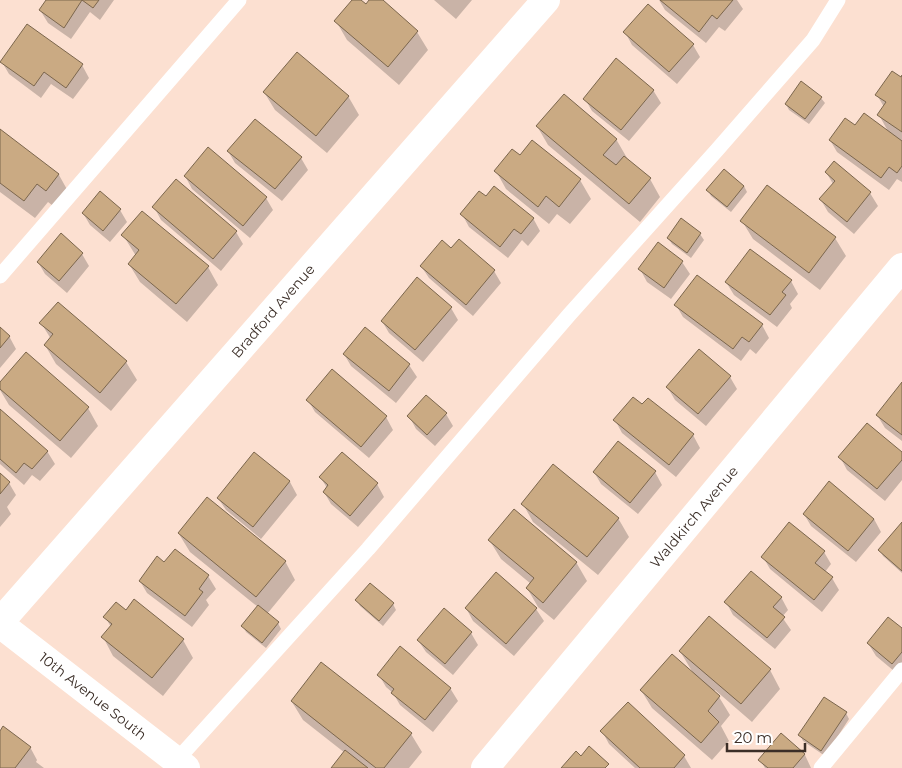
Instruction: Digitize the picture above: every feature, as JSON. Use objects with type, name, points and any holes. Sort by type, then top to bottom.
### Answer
[{"type":"street","name":"Bradford Avenue","points":[[0,623],[546,0]]},
{"type":"street","name":"Waldkirch Avenue","points":[[487,767],[902,267]]},
{"type":"street","name":"10th Avenue South","points":[[0,623],[181,764]]},
{"type":"lane","points":[[0,276],[239,0]]},
{"type":"lane","points":[[181,764],[569,315],[813,40],[838,0]]},
{"type":"lane","points":[[821,768],[902,670]]},
{"type":"building","points":[[46,0],[82,0],[64,28],[39,10]]},
{"type":"building","points":[[82,0],[99,0],[93,8]]},
{"type":"building","points":[[352,0],[361,0],[366,4],[369,0],[383,0],[418,31],[388,67],[334,21]]},
{"type":"building","points":[[660,0],[733,0],[717,19],[712,15],[699,32]]},
{"type":"building","points":[[648,4],[694,44],[669,72],[623,32]]},
{"type":"building","points":[[27,24],[83,64],[66,88],[44,72],[34,86],[0,62]]},
{"type":"building","points":[[297,52],[349,96],[316,136],[263,92]]},
{"type":"building","points":[[616,58],[654,90],[621,130],[583,99]]},
{"type":"building","points":[[892,71],[901,77],[902,75],[902,132],[877,115],[886,102],[875,95]]},
{"type":"building","points":[[801,81],[822,97],[805,119],[785,104]]},
{"type":"building","points":[[564,94],[617,139],[603,155],[616,165],[624,156],[651,178],[629,204],[536,126]]},
{"type":"building","points":[[864,113],[902,141],[902,166],[897,173],[889,167],[881,178],[829,140],[845,118],[855,125]]},
{"type":"building","points":[[255,119],[302,157],[275,189],[227,151]]},
{"type":"building","points":[[0,129],[59,174],[46,191],[37,184],[24,201],[0,183]]},
{"type":"building","points":[[532,140],[581,179],[559,207],[546,196],[538,207],[494,171],[512,149],[520,155]]},
{"type":"building","points":[[208,147],[267,197],[243,226],[184,176]]},
{"type":"building","points":[[834,161],[871,192],[847,222],[819,199],[835,181],[825,172]]},
{"type":"building","points":[[724,169],[744,186],[727,207],[706,190]]},
{"type":"building","points":[[176,179],[237,231],[213,259],[152,207]]},
{"type":"building","points":[[767,185],[836,237],[809,273],[740,221]]},
{"type":"building","points":[[494,186],[534,218],[521,234],[514,229],[500,247],[460,214],[479,191],[486,196]]},
{"type":"building","points":[[100,191],[121,209],[103,231],[82,213]]},
{"type":"building","points":[[142,211],[209,266],[176,304],[128,264],[139,250],[121,235]]},
{"type":"building","points":[[681,218],[701,233],[687,253],[667,238]]},
{"type":"building","points":[[61,233],[83,253],[59,281],[37,262]]},
{"type":"building","points":[[459,239],[495,270],[466,305],[420,266],[442,240],[451,248]]},
{"type":"building","points":[[658,242],[683,261],[664,288],[638,269]]},
{"type":"building","points":[[750,249],[792,280],[782,292],[786,295],[770,315],[725,282]]},
{"type":"building","points":[[697,275],[763,324],[749,342],[742,337],[733,349],[674,305]]},
{"type":"building","points":[[417,277],[452,307],[415,350],[381,321]]},
{"type":"building","points":[[58,302],[127,361],[100,393],[44,345],[53,334],[39,323]]},
{"type":"building","points":[[0,327],[10,336],[0,348]]},
{"type":"building","points":[[365,327],[410,364],[389,391],[343,354]]},
{"type":"building","points":[[699,349],[731,376],[698,414],[666,387]]},
{"type":"building","points":[[26,352],[89,407],[60,441],[0,389],[0,382]]},
{"type":"building","points":[[332,369],[387,416],[361,447],[306,400]]},
{"type":"building","points":[[902,382],[902,435],[876,415]]},
{"type":"building","points":[[426,395],[447,413],[427,435],[407,416]]},
{"type":"building","points":[[633,397],[642,404],[648,398],[694,434],[669,465],[613,420]]},
{"type":"building","points":[[0,409],[48,451],[32,469],[24,463],[16,473],[0,459]]},
{"type":"building","points":[[867,423],[902,452],[902,460],[877,489],[838,457]]},
{"type":"building","points":[[618,441],[656,471],[630,503],[593,472]]},
{"type":"building","points":[[254,452],[290,481],[253,527],[217,498]]},
{"type":"building","points":[[342,452],[378,483],[350,516],[323,492],[328,485],[319,477]]},
{"type":"building","points":[[553,464],[619,518],[587,557],[521,504]]},
{"type":"building","points":[[0,473],[10,482],[0,494]]},
{"type":"building","points":[[829,481],[874,519],[848,551],[803,514]]},
{"type":"building","points":[[207,497],[286,561],[256,597],[178,533]]},
{"type":"building","points":[[514,509],[577,562],[543,603],[526,588],[534,578],[488,540]]},
{"type":"building","points":[[789,522],[825,551],[815,563],[833,577],[814,600],[761,557]]},
{"type":"building","points":[[902,522],[902,571],[878,550]]},
{"type":"building","points":[[175,549],[209,575],[199,589],[203,592],[185,616],[139,581],[157,556],[164,562]]},
{"type":"building","points":[[751,571],[782,597],[773,607],[785,617],[767,638],[724,602]]},
{"type":"building","points":[[496,572],[537,608],[506,644],[465,608]]},
{"type":"building","points":[[370,583],[394,603],[379,621],[355,600]]},
{"type":"building","points":[[134,599],[184,639],[152,678],[101,637],[112,624],[103,617],[116,602],[126,610]]},
{"type":"building","points":[[258,605],[279,622],[262,643],[241,626]]},
{"type":"building","points":[[444,608],[472,632],[445,664],[417,640]]},
{"type":"building","points":[[709,616],[771,669],[741,704],[679,651]]},
{"type":"building","points":[[888,617],[902,628],[902,652],[892,664],[867,643]]},
{"type":"building","points":[[400,646],[451,688],[425,720],[391,693],[394,689],[377,675]]},
{"type":"building","points":[[672,654],[720,696],[708,711],[719,722],[701,743],[640,690]]},
{"type":"building","points":[[321,662],[412,733],[384,768],[376,768],[291,701]]},
{"type":"building","points":[[824,697],[847,712],[821,751],[798,735]]},
{"type":"building","points":[[628,702],[685,755],[674,768],[640,768],[600,731]]},
{"type":"building","points":[[3,726],[31,747],[15,768],[0,768],[0,731]]},
{"type":"building","points":[[781,733],[805,754],[793,768],[768,768],[758,760]]},
{"type":"building","points":[[589,746],[609,764],[605,768],[561,768],[576,751],[581,756]]},
{"type":"building","points":[[345,750],[368,768],[331,768]]}]
